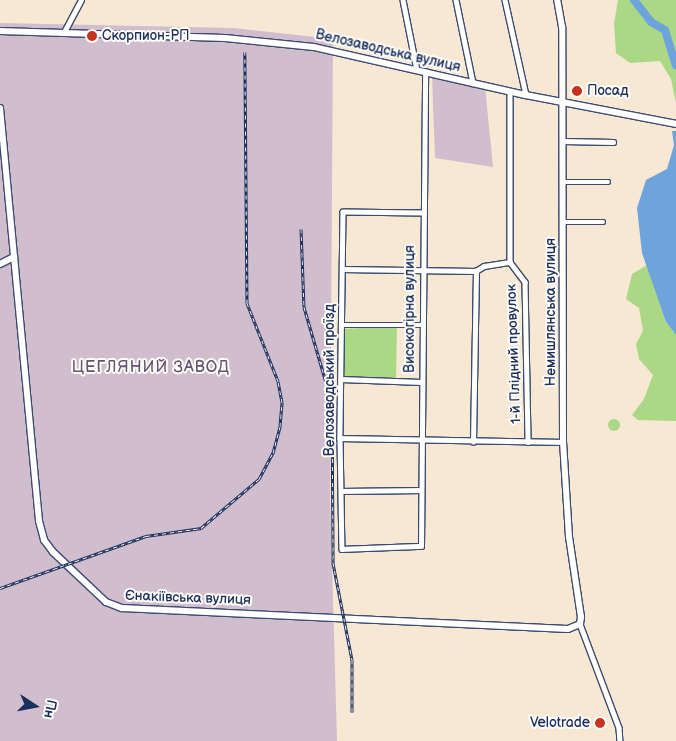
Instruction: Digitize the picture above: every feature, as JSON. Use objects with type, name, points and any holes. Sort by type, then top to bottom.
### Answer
[{"type":"street","points":[[64,32],[81,0]]},
{"type":"street","points":[[403,0],[417,70]]},
{"type":"street","points":[[456,0],[473,83]]},
{"type":"street","points":[[505,0],[526,95]]},
{"type":"street","name":"Немишлянська вулиця","points":[[557,0],[562,27],[564,182],[563,442],[566,507],[580,624]]},
{"type":"street","name":"Велозаводська вулиця","points":[[0,32],[64,32],[263,40],[355,54],[510,92],[676,124]]},
{"type":"street","name":"Високогірна вулиця","points":[[342,549],[420,546],[421,270],[425,72]]},
{"type":"street","points":[[342,269],[476,271],[484,266],[510,262],[510,92]]},
{"type":"street","name":"Єнакіївська вулиця","points":[[0,108],[42,531],[54,552],[113,607],[568,629],[580,624]]},
{"type":"street","points":[[563,141],[613,142]]},
{"type":"street","points":[[564,182],[608,182]]},
{"type":"street","name":"Велозаводський проїзд","points":[[342,549],[340,438],[344,212],[422,213]]},
{"type":"street","points":[[564,222],[603,222]]},
{"type":"street","points":[[0,264],[14,258]]},
{"type":"street","name":"1-й Плідний провулок","points":[[510,262],[525,282],[528,442]]},
{"type":"street","points":[[473,442],[476,271]]},
{"type":"street","points":[[341,325],[421,325]]},
{"type":"street","points":[[341,380],[421,382]]},
{"type":"street","points":[[340,438],[404,438],[421,441],[473,442],[563,442]]},
{"type":"street","points":[[342,491],[421,490]]},
{"type":"street","points":[[580,624],[619,728],[620,741]]},
{"type":"shaded area","points":[[0,23],[233,28],[333,39],[330,492],[337,741],[0,741]]},
{"type":"shaded area","points":[[432,76],[485,87],[493,167],[435,158]]},
{"type":"green space","points":[[618,0],[676,0],[676,103],[671,79],[660,61],[630,63],[616,53],[614,24]]},
{"type":"green space","points":[[647,265],[666,322],[676,335],[676,421],[638,420],[632,415],[644,399],[653,375],[639,359],[636,344],[643,331],[639,308],[626,299],[632,274]]},
{"type":"green space","points":[[397,326],[396,378],[343,376],[343,329]]},
{"type":"green space","points":[[612,419],[616,419],[620,425],[616,431],[612,431],[608,427],[608,423]]},
{"type":"water","points":[[672,131],[676,131],[676,335],[666,322],[642,253],[637,208],[646,180],[667,169],[674,145]]},
{"type":"waterway","points":[[634,0],[651,22],[665,30],[676,65]]},
{"type":"railway","points":[[0,588],[146,536],[201,528],[259,479],[273,453],[280,426],[282,402],[278,381],[247,303],[245,52]]},
{"type":"railway","points":[[301,229],[304,307],[332,403],[333,563],[352,660],[352,712]]},
{"type":"place","name":"Скорпион-РП","points":[[92,36]]},
{"type":"place","name":"Посад","points":[[577,91]]},
{"type":"place","name":"Velotrade","points":[[600,723]]},
{"type":"district","name":"ЦЕГЛЯНИЙ ЗАВОД","points":[[151,368]]}]
